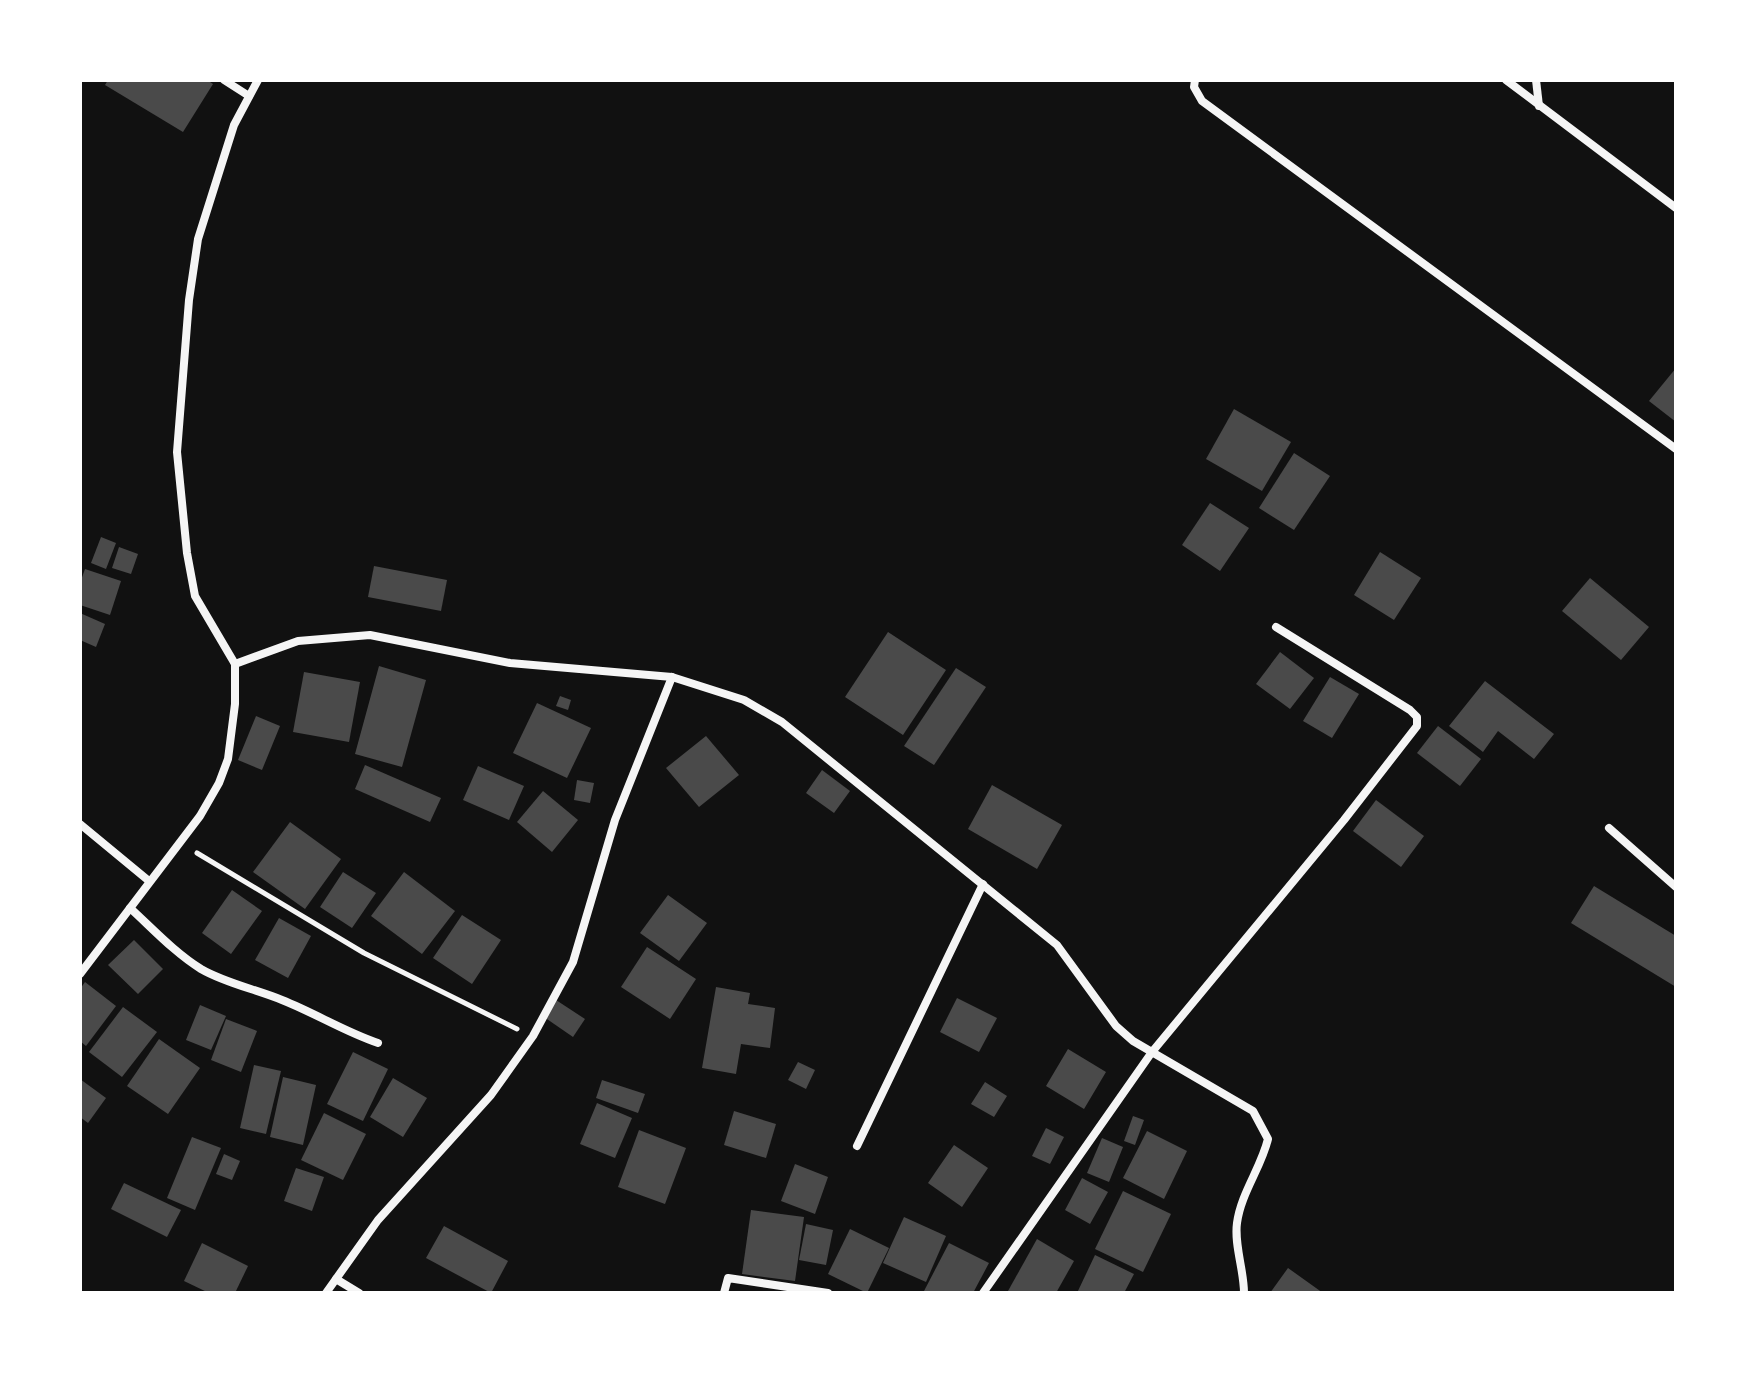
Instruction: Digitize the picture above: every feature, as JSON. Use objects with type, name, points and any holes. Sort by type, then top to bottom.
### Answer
[{"type":"street","points":[[224,80],[249,96]]},
{"type":"street","points":[[80,974],[180,842],[219,783],[228,759],[235,704],[235,664],[195,596],[187,553],[177,452],[189,300],[198,239],[234,125],[258,80]]},
{"type":"street","points":[[1195,80],[1194,87],[1202,101],[1676,449]]},
{"type":"street","points":[[1506,80],[1676,208]]},
{"type":"street","points":[[1536,80],[1539,106]]},
{"type":"street","points":[[983,1293],[1152,1052],[1344,820],[1417,726],[1417,717],[1410,710],[1276,627]]},
{"type":"street","points":[[235,664],[298,641],[370,635],[510,663],[672,677],[744,700],[782,722],[1057,945],[1116,1026],[1152,1052],[1253,1111],[1268,1139],[1262,1161],[1241,1204],[1236,1227],[1244,1293]]},
{"type":"street","points":[[326,1293],[378,1220],[491,1095],[533,1036],[573,962],[615,820],[672,677]]},
{"type":"street","points":[[80,824],[149,881]]},
{"type":"street","points":[[1609,828],[1676,887]]},
{"type":"street","points":[[857,1146],[983,884]]},
{"type":"street","points":[[130,908],[198,968],[285,1001],[378,1043]]},
{"type":"street","points":[[724,1293],[728,1278],[828,1293]]},
{"type":"street","points":[[336,1279],[359,1293]]},
{"type":"path","points":[[180,842],[364,953],[533,1036]]},
{"type":"building","points":[[108,80],[207,80],[213,84],[183,132],[105,85]]},
{"type":"building","points":[[1676,368],[1676,422],[1649,401]]},
{"type":"building","points":[[1234,409],[1291,442],[1262,491],[1206,459]]},
{"type":"building","points":[[1294,453],[1330,476],[1294,530],[1259,508]]},
{"type":"building","points":[[1210,503],[1249,528],[1220,571],[1182,545]]},
{"type":"building","points":[[101,537],[116,543],[106,569],[91,563]]},
{"type":"building","points":[[119,547],[138,554],[131,574],[112,568]]},
{"type":"building","points":[[1380,552],[1421,578],[1394,620],[1354,595]]},
{"type":"building","points":[[374,566],[447,580],[441,611],[368,597]]},
{"type":"building","points":[[85,569],[121,581],[110,615],[80,605],[80,583]]},
{"type":"building","points":[[1590,578],[1649,627],[1621,660],[1562,611]]},
{"type":"building","points":[[80,613],[105,624],[96,647],[80,640]]},
{"type":"building","points":[[888,632],[946,670],[903,735],[845,697]]},
{"type":"building","points":[[1280,652],[1314,678],[1290,709],[1256,684]]},
{"type":"building","points":[[379,666],[426,680],[402,767],[355,754]]},
{"type":"building","points":[[956,668],[986,687],[934,765],[904,746]]},
{"type":"building","points":[[304,672],[360,682],[349,742],[293,732]]},
{"type":"building","points":[[1330,677],[1359,694],[1332,738],[1303,721]]},
{"type":"building","points":[[1485,681],[1554,734],[1534,759],[1498,731],[1483,752],[1449,726]]},
{"type":"building","points":[[560,696],[571,700],[568,710],[556,706]]},
{"type":"building","points":[[537,703],[591,728],[567,778],[513,753]]},
{"type":"building","points":[[256,716],[280,726],[262,770],[238,760]]},
{"type":"building","points":[[1438,726],[1481,759],[1460,786],[1417,753]]},
{"type":"building","points":[[706,736],[739,775],[699,807],[666,768]]},
{"type":"building","points":[[365,765],[441,798],[430,822],[355,789]]},
{"type":"building","points":[[478,766],[524,786],[509,820],[463,800]]},
{"type":"building","points":[[822,770],[850,791],[834,813],[806,793]]},
{"type":"building","points":[[577,780],[594,783],[590,803],[574,800]]},
{"type":"building","points":[[992,785],[1062,825],[1037,869],[968,829]]},
{"type":"building","points":[[543,791],[578,820],[552,852],[517,822]]},
{"type":"building","points":[[1376,800],[1424,836],[1401,867],[1353,831]]},
{"type":"building","points":[[290,822],[341,859],[305,909],[253,872]]},
{"type":"building","points":[[343,872],[376,893],[352,928],[320,907]]},
{"type":"building","points":[[404,872],[455,911],[422,954],[371,916]]},
{"type":"building","points":[[1594,886],[1676,936],[1676,987],[1571,923]]},
{"type":"building","points":[[232,890],[262,911],[231,954],[202,933]]},
{"type":"building","points":[[668,895],[707,923],[679,961],[640,933]]},
{"type":"building","points":[[462,915],[501,940],[472,984],[433,958]]},
{"type":"building","points":[[279,918],[311,936],[288,978],[255,960]]},
{"type":"building","points":[[134,940],[163,969],[138,994],[108,965]]},
{"type":"building","points":[[647,947],[696,979],[670,1019],[621,987]]},
{"type":"building","points":[[85,982],[116,1006],[86,1046],[80,1041],[80,989]]},
{"type":"building","points":[[716,987],[750,993],[748,1004],[775,1008],[770,1048],[741,1044],[736,1074],[702,1068]]},
{"type":"building","points":[[957,998],[997,1018],[979,1052],[940,1032]]},
{"type":"building","points":[[556,1000],[585,1019],[573,1037],[544,1017]]},
{"type":"building","points":[[200,1005],[226,1016],[211,1050],[186,1040]]},
{"type":"building","points":[[123,1007],[157,1032],[122,1077],[89,1052]]},
{"type":"building","points":[[226,1019],[257,1031],[241,1072],[211,1060]]},
{"type":"building","points":[[159,1039],[200,1068],[168,1114],[127,1086]]},
{"type":"building","points":[[1068,1049],[1106,1072],[1084,1109],[1046,1086]]},
{"type":"building","points":[[353,1052],[388,1069],[363,1121],[327,1104]]},
{"type":"building","points":[[798,1062],[815,1070],[806,1089],[788,1080]]},
{"type":"building","points":[[254,1065],[281,1071],[266,1134],[240,1128]]},
{"type":"building","points":[[283,1077],[316,1085],[303,1145],[270,1137]]},
{"type":"building","points":[[393,1078],[427,1098],[403,1137],[370,1117]]},
{"type":"building","points":[[80,1079],[106,1098],[88,1123],[80,1117]]},
{"type":"building","points":[[602,1080],[645,1094],[638,1113],[596,1098]]},
{"type":"building","points":[[985,1082],[1007,1096],[994,1117],[971,1104]]},
{"type":"building","points":[[597,1103],[632,1118],[615,1158],[580,1144]]},
{"type":"building","points":[[734,1111],[776,1124],[766,1158],[724,1145]]},
{"type":"building","points":[[324,1113],[366,1134],[343,1180],[301,1160]]},
{"type":"building","points":[[1133,1116],[1144,1120],[1135,1145],[1124,1141]]},
{"type":"building","points":[[1046,1128],[1064,1137],[1050,1164],[1032,1156]]},
{"type":"building","points":[[639,1130],[686,1148],[665,1204],[618,1187]]},
{"type":"building","points":[[1147,1131],[1187,1151],[1164,1199],[1123,1178]]},
{"type":"building","points":[[192,1137],[221,1148],[195,1210],[167,1198]]},
{"type":"building","points":[[1102,1138],[1123,1147],[1109,1182],[1087,1173]]},
{"type":"building","points":[[954,1145],[988,1168],[962,1207],[928,1183]]},
{"type":"building","points":[[224,1154],[240,1161],[232,1180],[216,1174]]},
{"type":"building","points":[[795,1164],[828,1177],[815,1214],[781,1201]]},
{"type":"building","points":[[296,1168],[324,1177],[312,1211],[284,1201]]},
{"type":"building","points":[[1082,1178],[1108,1192],[1090,1224],[1065,1210]]},
{"type":"building","points":[[124,1183],[181,1210],[167,1237],[111,1209]]},
{"type":"building","points":[[1123,1191],[1171,1214],[1143,1272],[1095,1249]]},
{"type":"building","points":[[751,1210],[804,1217],[795,1281],[742,1274]]},
{"type":"building","points":[[904,1217],[946,1236],[926,1282],[883,1263]]},
{"type":"building","points":[[806,1224],[833,1230],[826,1265],[799,1260]]},
{"type":"building","points":[[444,1226],[508,1261],[491,1293],[426,1258]]},
{"type":"building","points":[[850,1229],[889,1248],[867,1293],[828,1274]]},
{"type":"building","points":[[1037,1239],[1074,1261],[1056,1293],[1010,1293],[1008,1291]]},
{"type":"building","points":[[202,1243],[248,1266],[235,1293],[209,1293],[184,1281]]},
{"type":"building","points":[[949,1243],[989,1263],[973,1293],[923,1293]]},
{"type":"building","points":[[1095,1255],[1134,1274],[1124,1293],[1077,1293]]},
{"type":"building","points":[[1288,1268],[1323,1293],[1270,1293]]}]
